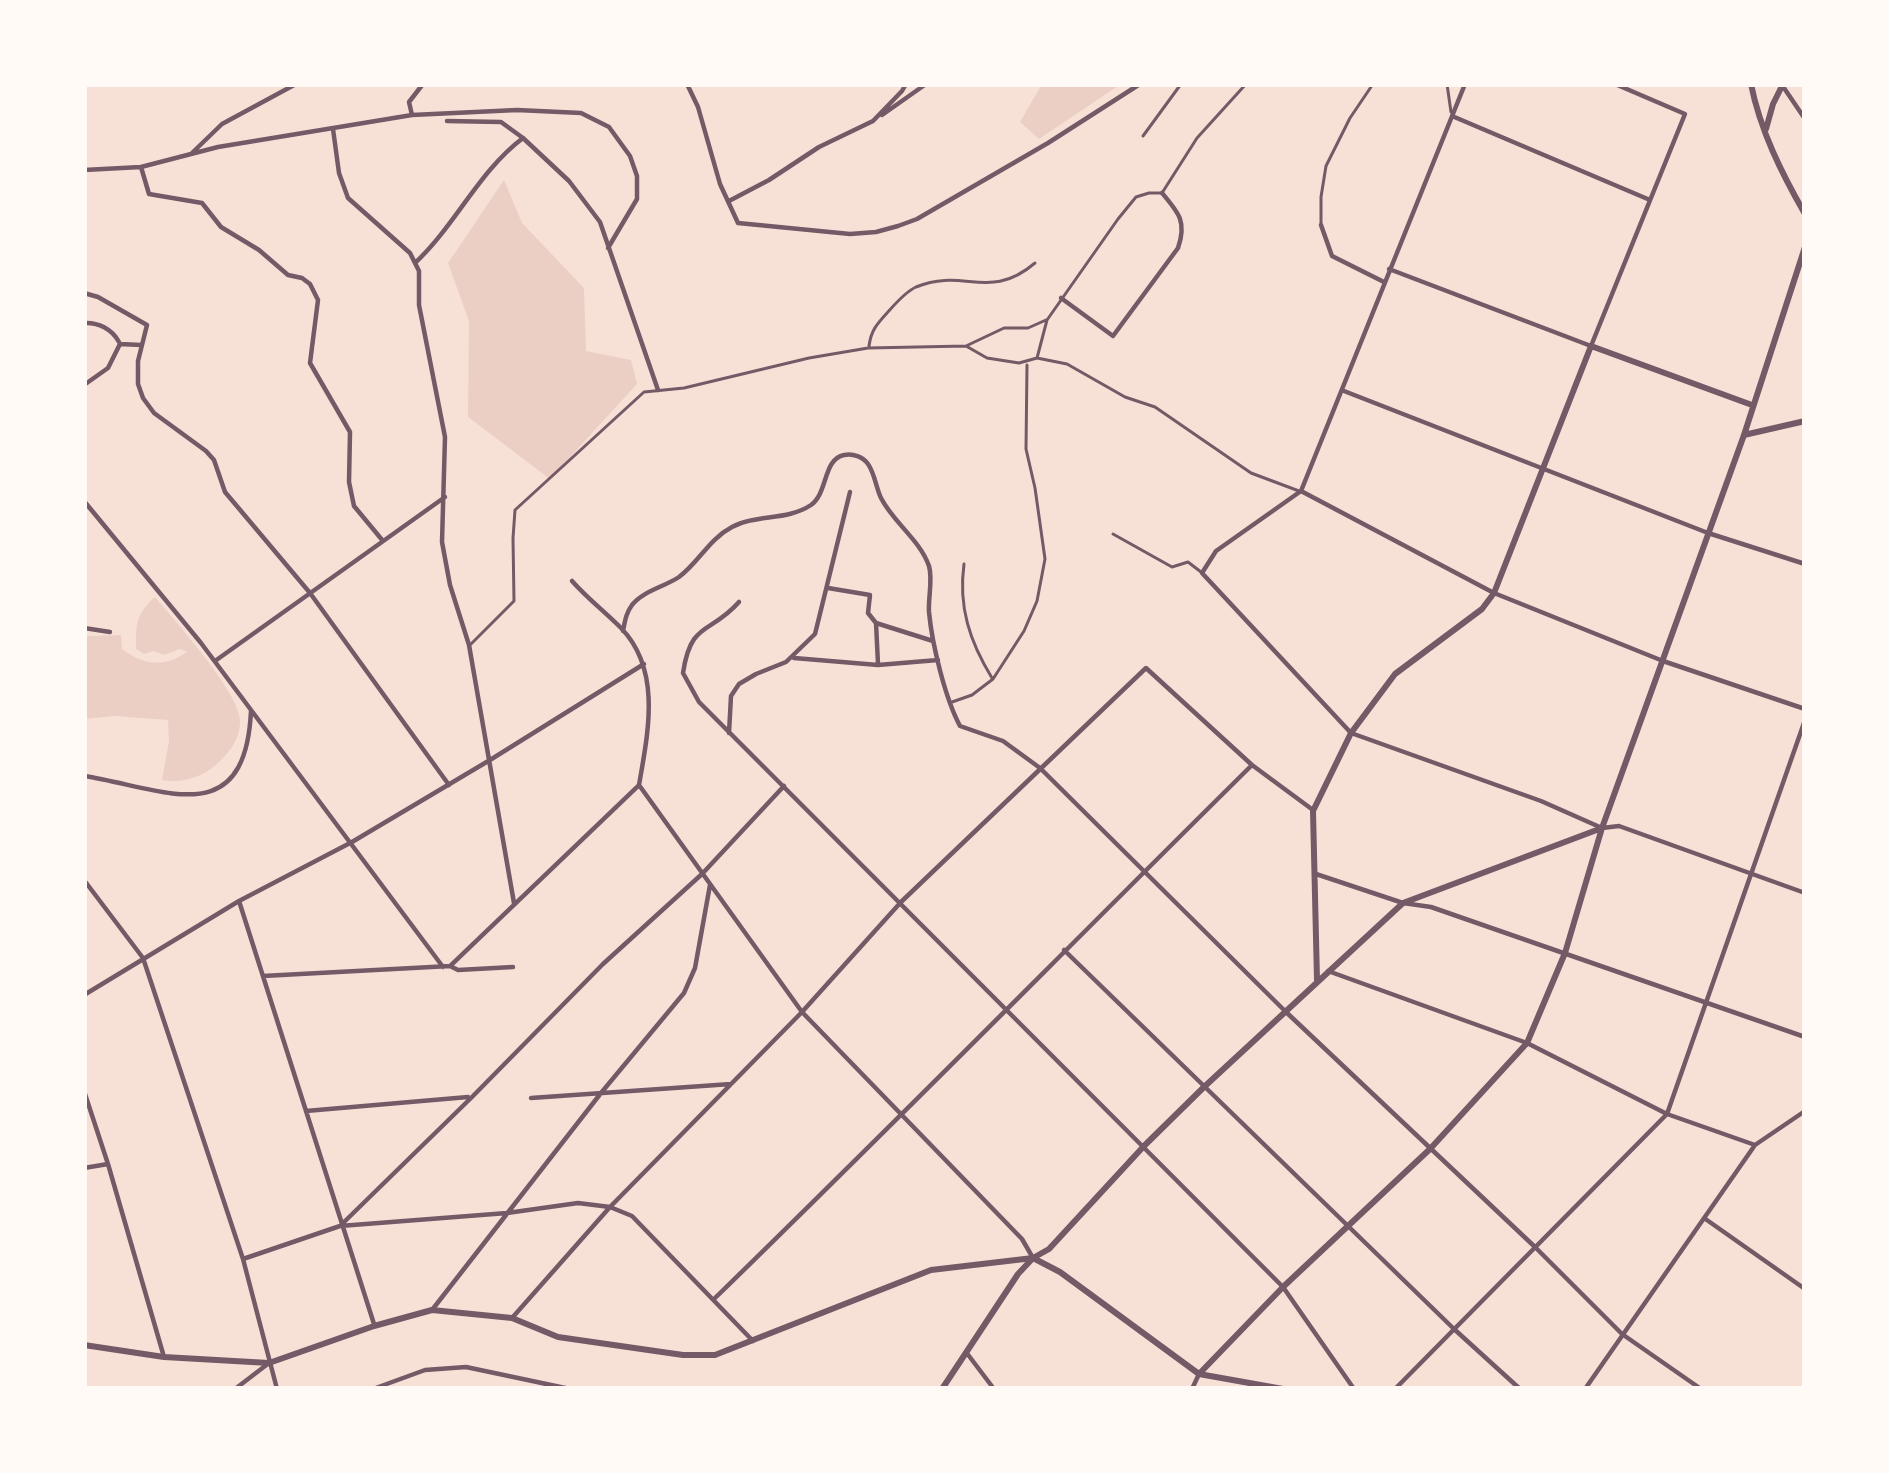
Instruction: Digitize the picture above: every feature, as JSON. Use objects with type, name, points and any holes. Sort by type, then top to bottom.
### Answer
[{"type":"street","points":[[190,156],[222,124],[296,84]]},
{"type":"street","points":[[412,115],[409,102],[423,84]]},
{"type":"street","points":[[688,84],[720,184],[738,223],[850,234],[876,232],[917,219],[1140,84]]},
{"type":"street","points":[[873,121],[906,84]]},
{"type":"street","points":[[729,201],[873,121],[926,84]]},
{"type":"street","points":[[1465,84],[1301,491],[1216,551],[1202,573],[1351,733],[1520,793],[1602,828]]},
{"type":"street","points":[[1316,980],[1313,811],[1351,733],[1394,674],[1482,609],[1494,593],[1685,114],[1615,84]]},
{"type":"street","points":[[1751,84],[1765,133],[1805,214]]},
{"type":"street","points":[[1765,133],[1782,84]]},
{"type":"street","points":[[1782,84],[1805,119]]},
{"type":"street","points":[[84,170],[141,167],[218,147],[412,115],[517,110],[581,113],[609,127],[637,176],[637,200],[608,248]]},
{"type":"street","points":[[1452,116],[1649,200]]},
{"type":"street","points":[[447,121],[501,122],[569,182],[600,222],[658,390]]},
{"type":"street","points":[[333,129],[348,198],[410,253],[419,271],[419,305],[445,437],[442,542],[470,645],[514,903]]},
{"type":"street","points":[[415,263],[436,243],[505,152],[523,138]]},
{"type":"street","points":[[141,167],[149,194],[204,205],[221,227],[260,250],[288,275],[310,284],[319,300],[310,363],[350,432],[354,506],[383,541]]},
{"type":"street","points":[[1061,298],[1113,336],[1178,248],[1184,232],[1162,194]]},
{"type":"street","points":[[1321,225],[1332,256],[1384,282]]},
{"type":"street","points":[[1192,1389],[1199,1374],[1283,1287],[1430,1149],[1527,1043],[1565,953],[1602,828],[1744,435],[1805,247]]},
{"type":"street","points":[[1389,268],[1752,405]]},
{"type":"street","points":[[1791,286],[1805,272]]},
{"type":"street","points":[[84,293],[136,318],[148,329],[141,344],[138,384],[143,398],[154,413],[214,460],[225,492],[310,593],[448,785]]},
{"type":"street","points":[[84,323],[114,333],[120,344]]},
{"type":"street","points":[[120,344],[141,344]]},
{"type":"street","points":[[84,385],[108,368],[120,344]]},
{"type":"street","points":[[1342,390],[1708,533],[1805,564]]},
{"type":"street","points":[[1744,435],[1804,422]]},
{"type":"street","points":[[623,631],[627,611],[637,599],[680,576],[715,538],[736,524],[809,507],[839,456],[860,457],[868,463],[882,501],[930,568],[933,641],[960,727],[1003,741],[1040,768],[1622,1334],[1701,1389]]},
{"type":"street","points":[[1301,491],[1494,593],[1663,661],[1805,709]]},
{"type":"street","points":[[729,733],[731,696],[739,684],[792,657],[815,634],[850,492]]},
{"type":"street","points":[[214,662],[445,497]]},
{"type":"street","points":[[84,501],[214,662],[446,966]]},
{"type":"street","points":[[446,966],[639,785],[649,694],[644,664],[623,631],[572,581]]},
{"type":"street","points":[[828,588],[870,595],[868,613],[876,623],[933,641]]},
{"type":"street","points":[[739,602],[689,644],[683,673],[699,702],[1283,1287],[1354,1389]]},
{"type":"street","points":[[876,623],[878,665]]},
{"type":"street","points":[[84,628],[110,632]]},
{"type":"street","points":[[792,657],[878,665],[938,660]]},
{"type":"street","points":[[84,995],[239,901],[352,842],[644,664]]},
{"type":"street","points":[[512,1318],[610,1207],[802,1012],[901,902],[1146,668],[1252,765],[1313,811]]},
{"type":"street","points":[[84,776],[176,796],[212,790],[240,768],[250,738],[251,711]]},
{"type":"street","points":[[1395,1389],[1667,1114],[1805,720]]},
{"type":"street","points":[[714,1299],[1252,765]]},
{"type":"street","points":[[639,785],[802,1012],[1022,1239],[1033,1258],[1060,1272],[1199,1374],[1283,1389]]},
{"type":"street","points":[[340,1226],[603,964],[701,874],[785,785]]},
{"type":"street","points":[[942,1389],[1033,1258],[1049,1249],[1204,1087],[1403,903],[1602,828],[1619,826],[1805,893]]},
{"type":"street","points":[[1315,873],[1403,903],[1431,907],[1805,1037]]},
{"type":"street","points":[[84,880],[143,958],[243,1259],[278,1389]]},
{"type":"street","points":[[432,1310],[684,993],[695,968],[710,885]]},
{"type":"street","points":[[239,901],[374,1326]]},
{"type":"street","points":[[1064,950],[1520,1389]]},
{"type":"street","points":[[263,976],[513,967]]},
{"type":"street","points":[[1328,971],[1527,1043],[1667,1114],[1755,1145]]},
{"type":"street","points":[[531,1098],[730,1084]]},
{"type":"street","points":[[84,1091],[164,1357]]},
{"type":"street","points":[[306,1111],[472,1097]]},
{"type":"street","points":[[1585,1389],[1755,1145],[1805,1112]]},
{"type":"street","points":[[84,1168],[108,1164]]},
{"type":"street","points":[[243,1259],[340,1226],[578,1203],[610,1207],[632,1216],[753,1341]]},
{"type":"street","points":[[1704,1218],[1805,1289]]},
{"type":"street","points":[[235,1389],[269,1363],[432,1310],[512,1318],[558,1337],[683,1355],[715,1355],[931,1270],[1033,1258]]},
{"type":"street","points":[[84,1345],[164,1357],[269,1363]]},
{"type":"street","points":[[966,1352],[994,1389]]},
{"type":"street","points":[[373,1389],[425,1370],[466,1367],[570,1389]]},
{"type":"lane","points":[[1143,136],[1181,84]]},
{"type":"lane","points":[[1037,358],[1048,320],[1061,298],[1136,197],[1162,194],[1197,138],[1246,84]]},
{"type":"lane","points":[[1321,225],[1326,166],[1373,84]]},
{"type":"lane","points":[[1447,84],[1452,116]]},
{"type":"lane","points":[[868,348],[871,331],[911,289],[959,279],[992,285],[1018,278],[1036,263]]},
{"type":"lane","points":[[470,645],[514,601],[515,510],[644,392],[684,388],[868,348],[966,346],[1004,328],[1028,328],[1048,320]]},
{"type":"lane","points":[[966,346],[987,358],[1027,363],[1037,358],[1067,364],[1125,397],[1155,407],[1251,473],[1301,491]]},
{"type":"lane","points":[[952,702],[972,695],[993,679],[1036,601],[1045,559],[1026,449],[1027,363]]},
{"type":"lane","points":[[1113,534],[1172,568],[1188,562],[1202,573]]},
{"type":"lane","points":[[964,564],[964,615],[978,655],[993,679]]},
{"type":"shaded area","points":[[1042,84],[1121,84],[1039,139],[1020,122]]},
{"type":"shaded area","points":[[504,180],[522,223],[584,288],[586,351],[631,360],[637,384],[550,479],[468,417],[469,321],[448,263]]},
{"type":"shaded area","points":[[155,597],[217,674],[240,719],[237,737],[225,756],[186,780],[162,780],[168,720],[84,719],[84,636],[121,635],[122,649],[154,662],[170,661],[187,652],[144,654],[136,649],[138,620]]}]
